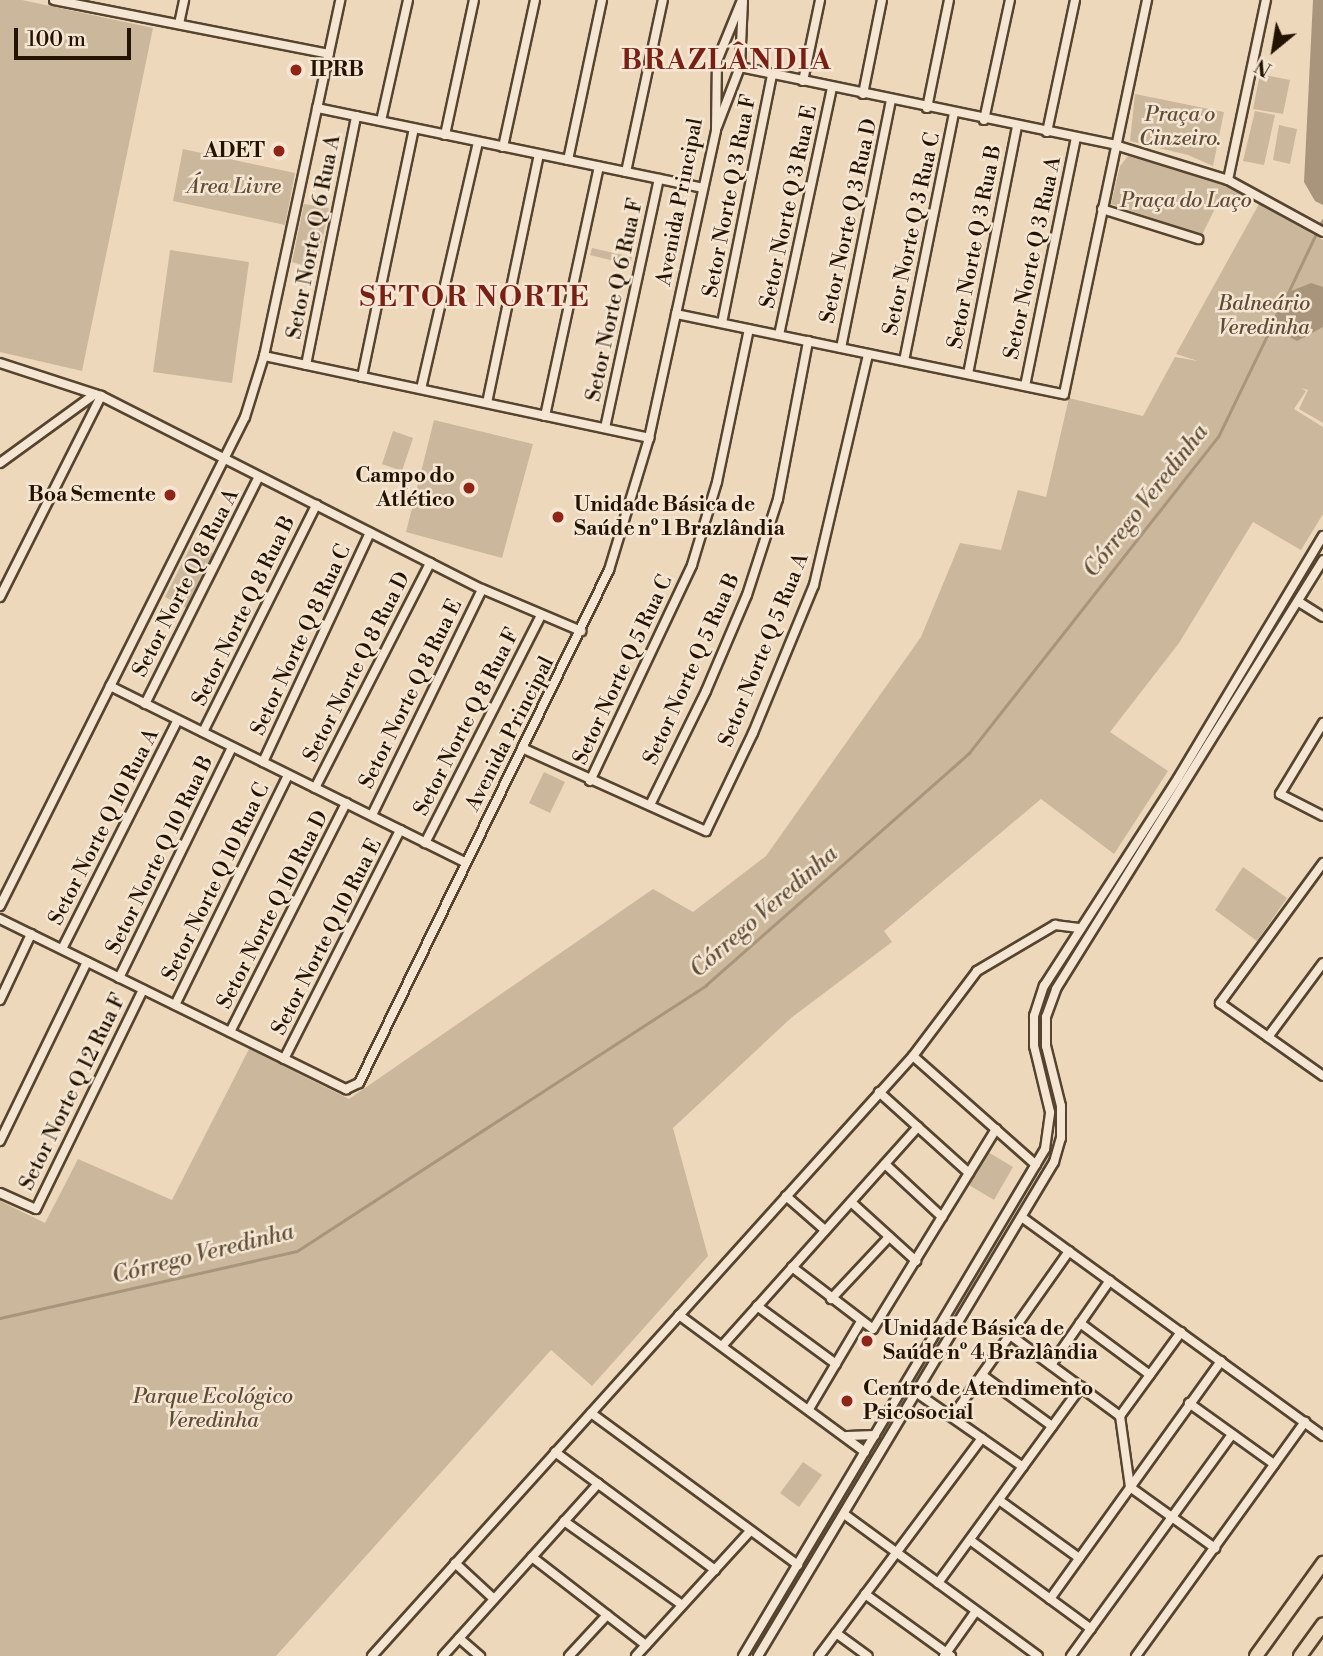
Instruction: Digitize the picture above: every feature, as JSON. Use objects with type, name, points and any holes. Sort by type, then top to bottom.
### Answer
[{"type":"highway","points":[[1256,1656],[1323,1563]]},
{"type":"highway","points":[[1300,1656],[1323,1624]]},
{"type":"street","points":[[54,0],[329,54]]},
{"type":"street","points":[[179,24],[184,0]]},
{"type":"street","points":[[0,906],[245,417],[264,356],[340,0]]},
{"type":"street","points":[[382,121],[408,0]]},
{"type":"street","points":[[445,135],[474,0]]},
{"type":"street","points":[[503,146],[535,0]]},
{"type":"street","points":[[568,160],[602,0]]},
{"type":"street","points":[[626,172],[663,0]]},
{"type":"street","points":[[716,130],[740,67],[743,0]]},
{"type":"street","name":"Avenida Principal","points":[[0,919],[346,1089],[357,1086],[610,570],[649,438],[716,130],[714,84],[725,38],[743,0]]},
{"type":"street","points":[[803,81],[820,0]]},
{"type":"street","points":[[863,94],[882,0]]},
{"type":"street","points":[[927,108],[949,0]]},
{"type":"street","points":[[984,120],[1010,0]]},
{"type":"street","points":[[1047,132],[1074,0]]},
{"type":"street","points":[[676,314],[1064,394],[1147,0]]},
{"type":"street","points":[[1228,180],[1266,0]]},
{"type":"street","points":[[725,38],[734,35],[743,41]]},
{"type":"street","points":[[740,67],[984,120],[1115,145],[1228,180],[1323,232]]},
{"type":"street","name":"Setor Norte Q 3 Rua F","points":[[722,323],[772,74]]},
{"type":"street","points":[[714,84],[723,90],[734,86]]},
{"type":"street","name":"Setor Norte Q 3 Rua E","points":[[779,335],[832,87]]},
{"type":"street","name":"Setor Norte Q 3 Rua D","points":[[841,348],[891,100]]},
{"type":"street","points":[[317,108],[702,188]]},
{"type":"street","name":"Setor Norte Q 3 Rua C","points":[[904,361],[954,113]]},
{"type":"street","name":"Setor Norte Q 6 Rua A","points":[[306,365],[356,116]]},
{"type":"street","name":"Setor Norte Q 3 Rua B","points":[[968,374],[1017,126]]},
{"type":"street","points":[[362,377],[414,128]]},
{"type":"street","name":"Setor Norte Q 3 Rua A","points":[[1025,386],[1076,138]]},
{"type":"street","points":[[421,389],[478,142]]},
{"type":"street","points":[[487,403],[539,154]]},
{"type":"street","points":[[545,416],[599,167]]},
{"type":"street","name":"Setor Norte Q 6 Rua F","points":[[605,429],[659,179]]},
{"type":"street","points":[[1102,209],[1198,239]]},
{"type":"street","name":"Setor Norte Q 5 Rua C","points":[[590,781],[692,565],[717,482],[748,329]]},
{"type":"street","name":"Setor Norte Q 5 Rua B","points":[[650,805],[747,595],[778,499],[808,341]]},
{"type":"street","name":"Setor Norte Q 5 Rua A","points":[[650,805],[706,831],[752,733],[814,585],[868,354]]},
{"type":"street","points":[[264,356],[649,438]]},
{"type":"street","points":[[0,363],[101,396],[258,478],[482,589],[540,617],[581,631]]},
{"type":"street","points":[[0,463],[91,393],[101,396]]},
{"type":"street","points":[[0,597],[101,396]]},
{"type":"street","name":"Setor Norte Q 8 Rua A","points":[[145,704],[258,478]]},
{"type":"street","name":"Setor Norte Q 8 Rua B","points":[[203,732],[316,505]]},
{"type":"street","name":"Setor Norte Q 8 Rua C","points":[[263,762],[370,533]]},
{"type":"street","points":[[743,1656],[1036,1166],[1050,1121],[1034,1046],[1034,1016],[1044,986],[1178,778],[1323,536]]},
{"type":"street","points":[[758,1656],[1048,1174],[1061,1138],[1061,1122],[1046,1046],[1046,1017],[1056,989],[1323,560]]},
{"type":"street","name":"Setor Norte Q 8 Rua D","points":[[315,788],[430,563]]},
{"type":"street","name":"Setor Norte Q 8 Rua E","points":[[372,815],[482,589]]},
{"type":"street","points":[[1299,601],[1323,617]]},
{"type":"street","name":"Setor Norte Q 8 Rua F","points":[[425,843],[540,617]]},
{"type":"street","points":[[110,687],[465,862]]},
{"type":"street","name":"Setor Norte Q 10 Rua A","points":[[62,949],[177,721]]},
{"type":"street","points":[[1323,723],[1280,794],[1323,816]]},
{"type":"street","name":"Setor Norte Q 10 Rua B","points":[[119,978],[232,747]]},
{"type":"street","points":[[522,748],[590,781],[650,805]]},
{"type":"street","name":"Setor Norte Q 10 Rua C","points":[[175,1005],[288,775]]},
{"type":"street","points":[[1178,778],[1186,784]]},
{"type":"street","name":"Setor Norte Q 10 Rua D","points":[[230,1032],[346,803]]},
{"type":"street","name":"Setor Norte Q 10 Rua E","points":[[284,1059],[400,830]]},
{"type":"street","points":[[1323,863],[1220,1003],[1323,1076]]},
{"type":"street","points":[[372,1656],[913,1056],[977,971],[1055,925],[1082,928]]},
{"type":"street","points":[[0,1000],[32,934]]},
{"type":"street","points":[[0,1141],[88,962]]},
{"type":"street","points":[[1268,1037],[1323,963]]},
{"type":"street","name":"Setor Norte Q 12 Rua F","points":[[0,1193],[36,1209],[143,990]]},
{"type":"street","points":[[913,1056],[1036,1166],[1039,1174],[1048,1174]]},
{"type":"street","points":[[879,1092],[969,1173]]},
{"type":"street","points":[[1050,1121],[1061,1122]]},
{"type":"street","points":[[722,1346],[919,1127]]},
{"type":"street","points":[[792,1268],[860,1323],[873,1329],[996,1129]]},
{"type":"street","points":[[885,1164],[942,1217]]},
{"type":"street","points":[[1028,1179],[1037,1178],[1040,1187]]},
{"type":"street","points":[[786,1196],[825,1230]]},
{"type":"street","points":[[851,1202],[916,1261]]},
{"type":"street","points":[[1023,1218],[1323,1436]]},
{"type":"street","points":[[831,1299],[889,1237]]},
{"type":"street","points":[[952,1417],[1069,1251]]},
{"type":"street","points":[[972,1273],[974,1279],[984,1282]]},
{"type":"street","points":[[1051,1365],[1110,1280]]},
{"type":"street","points":[[961,1292],[972,1294],[973,1300]]},
{"type":"street","points":[[757,1306],[836,1364]]},
{"type":"street","points":[[679,1315],[865,1452]]},
{"type":"street","points":[[809,1409],[860,1323]]},
{"type":"street","points":[[1080,1323],[1150,1376]]},
{"type":"street","points":[[1181,1332],[1120,1416],[1130,1487],[1214,1548]]},
{"type":"street","points":[[1010,1335],[1120,1416]]},
{"type":"street","points":[[1050,1599],[1221,1361]]},
{"type":"street","points":[[911,1374],[923,1382]]},
{"type":"street","points":[[982,1375],[1052,1426]]},
{"type":"street","points":[[938,1583],[1081,1387]]},
{"type":"street","points":[[917,1393],[1023,1467]]},
{"type":"street","points":[[1189,1404],[1274,1464]]},
{"type":"street","points":[[591,1413],[798,1565]]},
{"type":"street","points":[[1136,1656],[1305,1422]]},
{"type":"street","points":[[1071,1656],[1233,1434]]},
{"type":"street","points":[[846,1436],[875,1435]]},
{"type":"street","points":[[819,1656],[982,1438]]},
{"type":"street","points":[[555,1452],[715,1570]]},
{"type":"street","points":[[443,1656],[598,1483]]},
{"type":"street","points":[[999,1500],[1079,1558]]},
{"type":"street","points":[[844,1514],[1038,1656]]},
{"type":"street","points":[[564,1521],[682,1605]]},
{"type":"street","points":[[636,1656],[750,1531]]},
{"type":"street","points":[[970,1540],[1091,1629]]},
{"type":"street","points":[[532,1557],[646,1645]]},
{"type":"street","points":[[455,1563],[494,1599]]},
{"type":"street","points":[[865,1594],[947,1655],[976,1611]]},
{"type":"street","points":[[778,1597],[781,1603],[790,1604]]},
{"type":"street","points":[[768,1614],[779,1615],[779,1622]]},
{"type":"street","points":[[569,1656],[607,1615]]},
{"type":"street","points":[[836,1633],[868,1656]]},
{"type":"street","points":[[460,1638],[480,1656]]},
{"type":"green space","points":[[0,0],[22,0],[153,28],[82,371],[0,352]]},
{"type":"green space","points":[[1260,74],[1290,80],[1283,114],[1253,109]]},
{"type":"green space","name":"Praça o Cinzeiro.","points":[[1135,94],[1224,112],[1213,166],[1188,155],[1130,141]]},
{"type":"green space","points":[[1255,111],[1275,115],[1264,165],[1243,161]]},
{"type":"green space","points":[[1279,125],[1297,129],[1290,164],[1273,160]]},
{"type":"green space","name":"Área Livre","points":[[183,149],[295,173],[285,225],[173,201]]},
{"type":"green space","name":"Praça do Laço","points":[[1128,156],[1225,184],[1253,200],[1249,208],[1222,194],[1202,235],[1111,204],[1120,166]]},
{"type":"green space","points":[[304,204],[329,208],[316,269],[292,262]]},
{"type":"green space","name":"Parque Ecológico Veredinha","points":[[1259,204],[1323,240],[1323,423],[1299,409],[1308,390],[1301,388],[1306,391],[1294,409],[1323,427],[1323,514],[1301,550],[1253,522],[1179,643],[1110,732],[1168,771],[1114,854],[1041,799],[884,931],[892,942],[791,1018],[673,1128],[708,1256],[592,1386],[551,1350],[276,1656],[0,1656],[0,1201],[45,1223],[78,1159],[172,1200],[249,1049],[349,1099],[653,889],[693,912],[766,856],[921,637],[960,543],[1001,550],[1018,490],[1046,497],[1069,398],[1143,416],[1175,357],[1198,361],[1176,354]]},
{"type":"green space","points":[[592,248],[632,257],[630,265],[590,255]]},
{"type":"green space","points":[[170,250],[249,262],[232,383],[153,372]]},
{"type":"green space","name":"Campo do Atlético","points":[[434,420],[533,444],[502,558],[406,532]]},
{"type":"green space","points":[[393,431],[413,438],[402,471],[382,464]]},
{"type":"green space","points":[[193,542],[218,556],[190,610],[165,597]]},
{"type":"green space","points":[[544,772],[565,782],[550,813],[529,803]]},
{"type":"green space","points":[[1243,867],[1287,898],[1257,941],[1215,910]]},
{"type":"green space","points":[[988,1152],[1013,1167],[994,1200],[969,1185]]},
{"type":"green space","points":[[803,1462],[822,1475],[799,1507],[780,1493]]},
{"type":"shaded area","points":[[1313,0],[1323,0],[1323,205],[1315,201],[1304,182]]},
{"type":"shaded area","points":[[1311,283],[1323,287],[1323,327],[1297,341],[1278,331],[1275,315],[1291,291]]},
{"type":"waterway","name":"Córrego Veredinha","points":[[1286,297],[1315,236]]},
{"type":"waterway","name":"Córrego Veredinha","points":[[0,1318],[297,1251],[706,985],[969,753],[1218,437],[1275,319]]},
{"type":"place","name":"IPRB","points":[[296,70]]},
{"type":"place","name":"ADET","points":[[279,151]]},
{"type":"place","name":"Campo do Atlético","points":[[469,488]]},
{"type":"place","name":"Boa Semente","points":[[170,495]]},
{"type":"place","name":"Unidade Básica de Saúde nº 1 Brazlândia","points":[[558,517]]},
{"type":"place","name":"Unidade Básica de Saúde nº 4 Brazlândia","points":[[867,1341]]},
{"type":"place","name":"Centro de Atendimento Psicosocial","points":[[847,1401]]},
{"type":"district","name":"BRAZLÂNDIA","points":[[727,61]]},
{"type":"district","name":"SETOR NORTE","points":[[475,298]]},
{"type":"park label","name":"Balneário Veredinha","points":[[1264,316]]}]
